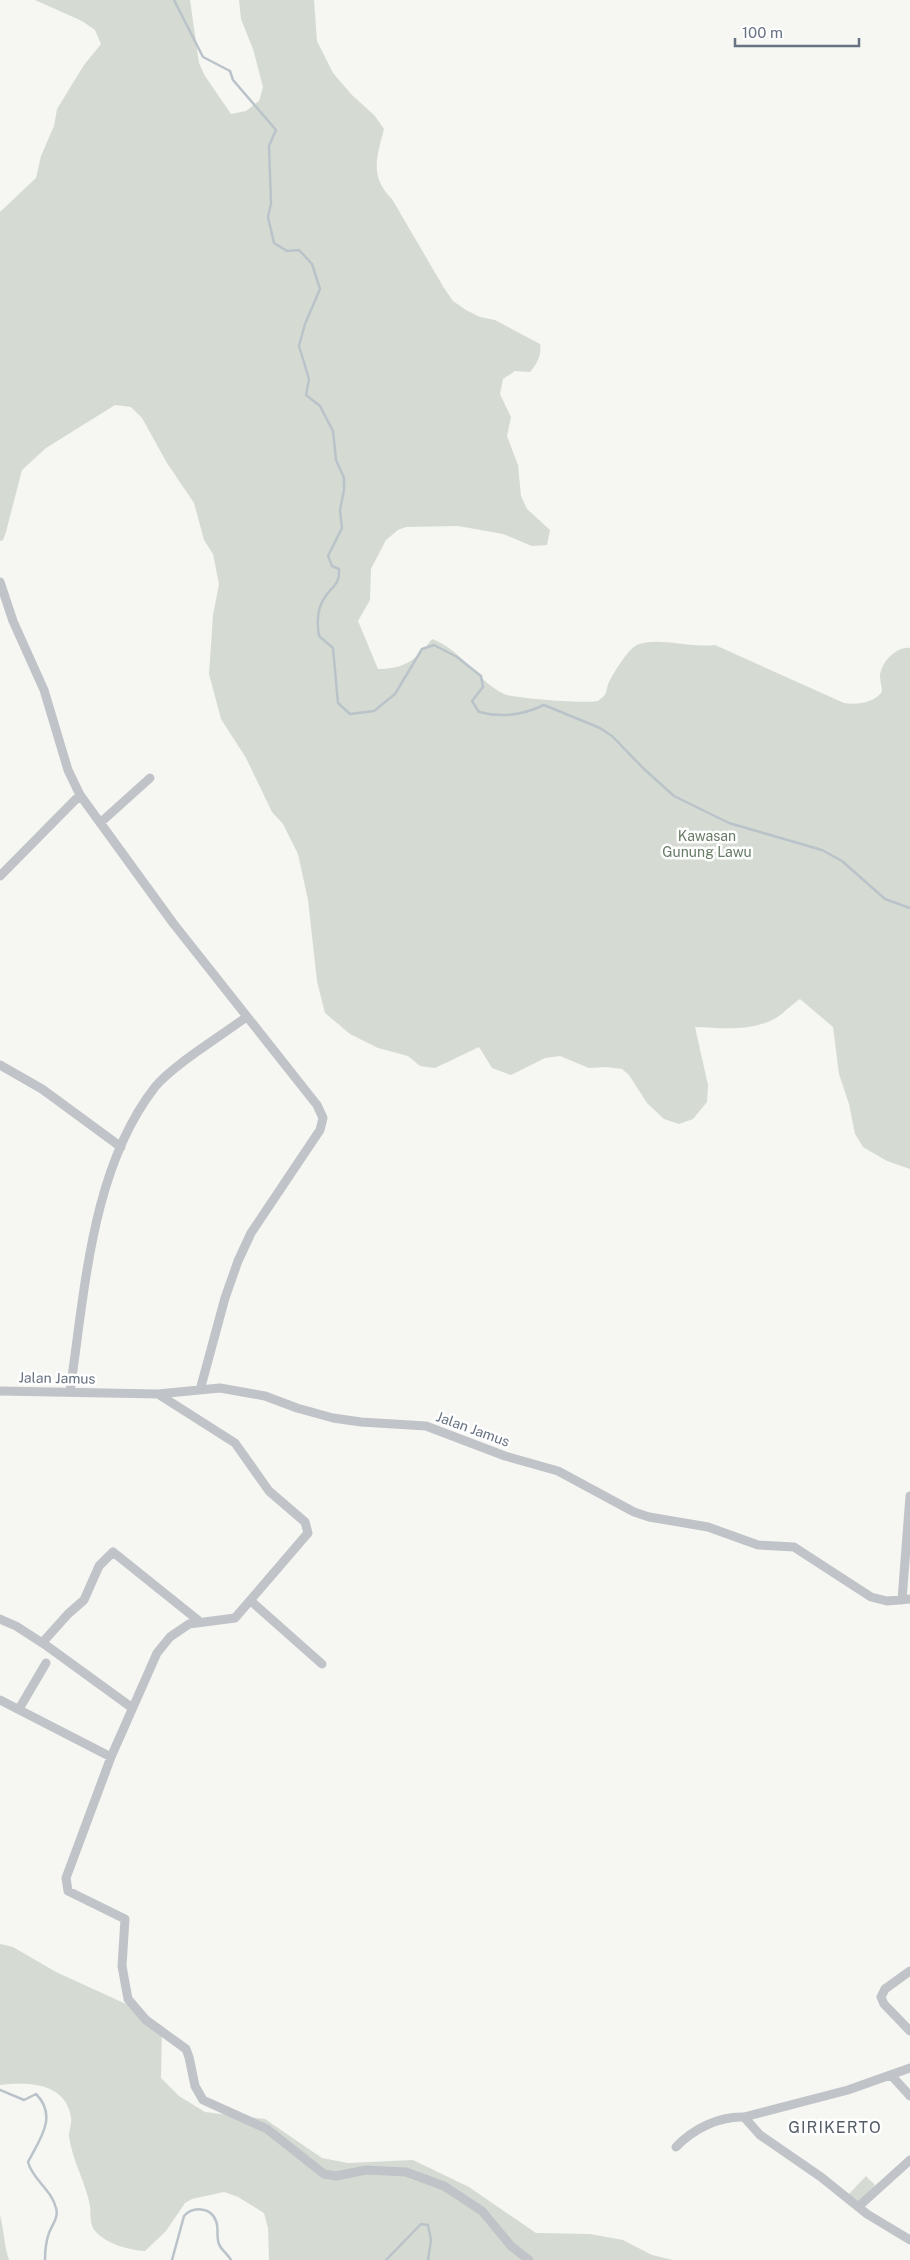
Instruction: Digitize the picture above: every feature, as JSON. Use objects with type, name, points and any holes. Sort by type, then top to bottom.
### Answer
[{"type":"street","points":[[0,582],[14,621],[44,690],[68,770],[80,794],[245,1018],[316,1105],[324,1118],[320,1130],[251,1233],[238,1261],[200,1390]]},
{"type":"street","points":[[100,823],[150,778]]},
{"type":"street","points":[[0,876],[80,794]]},
{"type":"street","points":[[70,1391],[92,1240],[104,1190],[121,1147],[156,1086],[170,1073],[245,1018]]},
{"type":"street","points":[[0,1065],[42,1089],[121,1147]]},
{"type":"street","name":"Jalan Jamus","points":[[0,1391],[158,1394],[220,1388],[242,1390],[333,1418],[361,1422],[426,1426],[505,1456],[558,1471],[634,1512],[650,1517],[708,1527],[758,1545],[794,1547],[871,1597],[887,1601],[906,1599]]},
{"type":"street","points":[[158,1394],[235,1443],[269,1491],[304,1522],[309,1529],[306,1537],[235,1618],[199,1621],[183,1628],[162,1646],[131,1707],[111,1757],[66,1878],[66,1888],[70,1894],[125,1919],[122,1966],[128,1999],[146,2020],[186,2049],[199,2096],[211,2106],[267,2129],[324,2174],[336,2176],[366,2170],[406,2172],[444,2186],[482,2211],[511,2246],[529,2260]]},
{"type":"street","points":[[906,1599],[910,1496]]},
{"type":"street","points":[[42,1643],[68,1614],[84,1600],[100,1566],[112,1552],[118,1554],[199,1621]]},
{"type":"street","points":[[251,1601],[322,1664]]},
{"type":"street","points":[[0,1619],[42,1643],[131,1707]]},
{"type":"street","points":[[18,1709],[46,1664]]},
{"type":"street","points":[[0,1700],[111,1757]]},
{"type":"street","points":[[910,1971],[884,1989],[880,1997],[884,2004],[910,2032]]},
{"type":"street","points":[[676,2147],[682,2140],[711,2123],[724,2118],[744,2117],[841,2092],[910,2068]]},
{"type":"street","points":[[891,2075],[910,2096]]},
{"type":"street","points":[[744,2117],[760,2135],[820,2177],[858,2208],[910,2240]]},
{"type":"street","points":[[858,2208],[910,2160]]},
{"type":"green space","name":"Kawasan Gunung Lawu","points":[[35,0],[190,0],[199,63],[205,76],[231,114],[246,111],[259,101],[263,87],[253,49],[241,19],[239,0],[314,0],[317,41],[333,73],[352,95],[375,116],[384,129],[377,157],[380,182],[444,288],[453,301],[466,310],[480,317],[495,320],[540,344],[540,356],[533,369],[530,372],[515,371],[503,379],[500,394],[511,417],[507,436],[518,465],[521,496],[527,509],[550,530],[547,545],[532,546],[503,534],[458,526],[406,527],[398,530],[386,540],[371,569],[370,600],[358,621],[378,669],[396,667],[409,662],[421,653],[432,639],[452,650],[485,681],[504,694],[535,699],[592,702],[598,701],[604,696],[609,682],[622,660],[639,644],[666,642],[706,646],[715,645],[844,703],[855,704],[870,701],[882,692],[880,676],[883,665],[895,652],[910,648],[910,1169],[887,1161],[863,1147],[855,1134],[849,1104],[839,1074],[833,1027],[800,999],[776,1018],[757,1025],[736,1028],[695,1027],[708,1085],[707,1102],[693,1119],[679,1124],[664,1119],[647,1103],[629,1075],[622,1069],[606,1067],[589,1068],[560,1056],[545,1058],[511,1075],[492,1068],[479,1047],[435,1068],[420,1066],[408,1056],[378,1048],[350,1034],[325,1013],[317,981],[308,900],[298,854],[283,824],[272,812],[246,758],[221,719],[209,674],[213,615],[219,584],[213,554],[204,540],[194,503],[167,463],[142,418],[131,407],[115,405],[46,448],[22,470],[6,532],[3,540],[0,541],[0,212],[36,178],[41,156],[54,126],[57,109],[84,65],[101,44],[95,30],[82,21]]},
{"type":"green space","points":[[0,1944],[13,1947],[56,1972],[126,2004],[162,2026],[161,2078],[179,2096],[205,2112],[265,2119],[322,2158],[348,2163],[413,2160],[469,2187],[536,2233],[590,2234],[623,2240],[652,2255],[673,2260],[269,2260],[268,2228],[264,2213],[238,2197],[224,2192],[192,2199],[185,2203],[166,2231],[145,2251],[125,2248],[112,2243],[96,2232],[92,2226],[88,2197],[69,2136],[71,2117],[67,2105],[61,2097],[44,2087],[22,2084],[0,2085]]},
{"type":"green space","points":[[866,2176],[875,2185],[858,2204],[848,2195]]},
{"type":"green space","points":[[0,2215],[6,2249],[9,2260],[0,2260]]},
{"type":"waterway","points":[[174,0],[203,57],[230,71],[233,80],[276,130],[269,146],[271,203],[268,217],[274,243],[287,251],[299,250],[312,264],[320,289],[305,324],[299,346],[309,379],[306,395],[320,406],[333,431],[336,460],[344,478],[340,510],[342,528],[328,556],[332,566],[339,569],[339,574],[335,585],[322,601],[318,621],[319,636],[333,648],[338,703],[350,714],[374,711],[395,694],[422,649],[434,645],[457,657],[481,676],[483,687],[472,701],[479,712],[504,715],[528,711],[544,705],[600,728],[612,736],[674,796],[729,823],[822,850],[842,861],[885,899],[910,908]]},
{"type":"waterway","points":[[0,2090],[24,2100],[36,2094],[46,2111],[45,2128],[28,2162],[30,2168],[54,2202],[57,2211],[47,2239],[45,2260]]},
{"type":"waterway","points":[[172,2260],[184,2216],[197,2209],[206,2211],[214,2216],[217,2224],[219,2244],[231,2260]]},
{"type":"waterway","points":[[386,2260],[421,2224],[428,2225],[431,2240],[428,2260]]},
{"type":"district","name":"GIRIKERTO","points":[[835,2127]]}]
